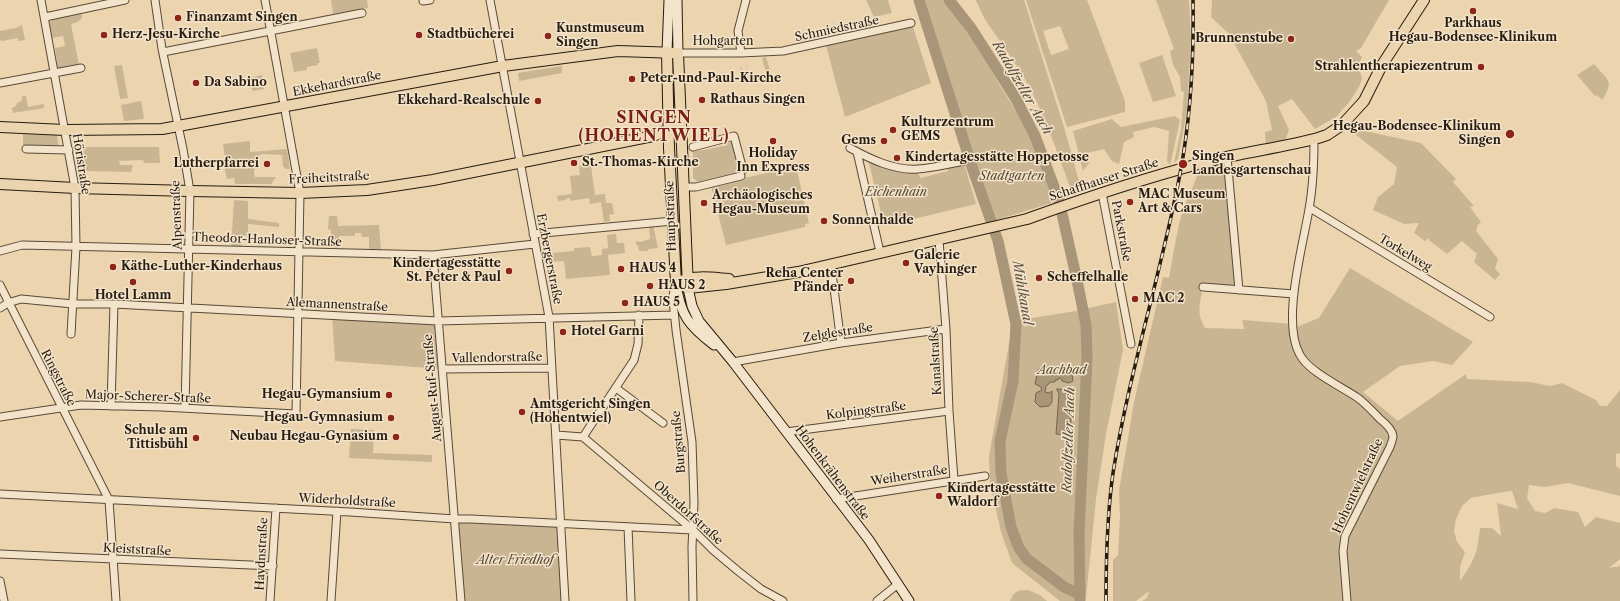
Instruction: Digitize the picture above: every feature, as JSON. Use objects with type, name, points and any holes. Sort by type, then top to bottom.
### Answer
[{"type":"main road","name":"Hauptstraße","points":[[669,0],[667,52],[669,148],[676,283]]},
{"type":"main road","name":"Hauptstraße","points":[[676,0],[687,283]]},
{"type":"main road","name":"Schaffhauser Straße","points":[[676,283],[726,284],[798,272],[880,252],[985,230],[1027,219],[1102,193],[1184,168],[1227,157],[1314,140],[1327,135],[1342,125],[1358,108],[1391,50],[1424,0]]},
{"type":"main road","name":"Ekkehardstraße","points":[[0,127],[65,130],[147,130],[178,127],[503,66],[618,51],[678,53]]},
{"type":"main road","name":"Freiheitstraße","points":[[0,184],[75,188],[300,193],[367,190],[404,185],[654,136],[681,125]]},
{"type":"main road","points":[[654,136],[663,141],[669,148]]},
{"type":"main road","name":"Hohenkrähenstraße","points":[[676,283],[679,315],[693,329],[734,362]]},
{"type":"main road","name":"Hohenkrähenstraße","points":[[687,283],[692,306],[699,321],[734,362],[836,499],[869,540],[909,601]]},
{"type":"main road","points":[[679,315],[699,321]]},
{"type":"street","name":"Höristraße","points":[[41,0],[75,188],[76,247],[72,334]]},
{"type":"street","points":[[45,17],[125,0]]},
{"type":"street","name":"Alpenstraße","points":[[155,0],[163,52],[190,191],[190,249],[185,408]]},
{"type":"street","points":[[265,0],[283,107],[300,193],[298,314]]},
{"type":"street","name":"Erzbergerstraße","points":[[490,0],[521,162],[534,244],[548,317],[565,601]]},
{"type":"street","points":[[741,53],[738,31],[746,0]]},
{"type":"street","points":[[163,52],[362,13]]},
{"type":"street","name":"Schmiedstraße","points":[[767,52],[788,50],[824,43],[911,23]]},
{"type":"street","name":"Hohgarten","points":[[678,53],[767,52]]},
{"type":"street","points":[[0,83],[81,68]]},
{"type":"street","points":[[683,186],[696,187],[742,173],[734,136],[693,147]]},
{"type":"street","name":"Hohentwielstraße","points":[[1314,140],[1310,208],[1294,294],[1293,328],[1296,346],[1300,357],[1311,368],[1359,399],[1385,423],[1391,430],[1393,436],[1390,448],[1345,536],[1343,551],[1347,601]]},
{"type":"street","points":[[850,148],[891,166],[907,169],[918,169],[964,161]]},
{"type":"street","points":[[26,149],[69,150]]},
{"type":"street","points":[[857,152],[880,252]]},
{"type":"street","points":[[1227,157],[1239,290]]},
{"type":"street","name":"Parkstraße","points":[[1102,193],[1131,344]]},
{"type":"street","name":"Torkelweg","points":[[1310,208],[1490,317]]},
{"type":"street","points":[[533,234],[673,221]]},
{"type":"street","name":"Kanalstraße","points":[[939,240],[946,329],[949,411],[954,480]]},
{"type":"street","name":"Theodor-Hanloser-Straße","points":[[0,251],[22,245],[433,255],[534,244]]},
{"type":"street","name":"August-Ruf-Straße","points":[[433,255],[461,601]]},
{"type":"street","points":[[831,264],[841,343]]},
{"type":"street","name":"Ringstraße","points":[[0,285],[60,408],[109,500]]},
{"type":"street","points":[[1204,287],[1294,294]]},
{"type":"street","name":"Alemannenstraße","points":[[0,308],[8,303],[21,299],[73,304],[114,304],[438,320],[679,315]]},
{"type":"street","points":[[111,406],[114,304]]},
{"type":"street","name":"Major-Scherer-Straße","points":[[0,417],[81,405],[185,408],[296,414],[298,314]]},
{"type":"street","points":[[556,435],[583,437],[634,360],[636,354],[639,315]]},
{"type":"street","name":"Burgstraße","points":[[679,315],[692,442],[694,503],[692,547],[693,601]]},
{"type":"street","name":"Zelglestraße","points":[[734,362],[841,343],[946,329]]},
{"type":"street","name":"Vallendorstraße","points":[[442,369],[552,368]]},
{"type":"street","points":[[616,388],[662,423]]},
{"type":"street","name":"Kolpingstraße","points":[[786,432],[949,411]]},
{"type":"street","name":"Oberdorfstraße","points":[[583,437],[693,530],[713,550],[738,571],[761,589],[783,601]]},
{"type":"street","name":"Weiherstraße","points":[[836,499],[985,476]]},
{"type":"street","name":"Widerholdstraße","points":[[0,494],[337,511],[455,519],[693,530]]},
{"type":"street","points":[[109,500],[116,601]]},
{"type":"street","name":"Haydnstraße","points":[[270,601],[276,508]]},
{"type":"street","points":[[331,601],[337,511]]},
{"type":"street","points":[[628,527],[631,601]]},
{"type":"street","name":"Kleiststraße","points":[[0,554],[273,566]]},
{"type":"street","points":[[0,581],[4,601]]},
{"type":"street","points":[[877,601],[898,584]]},
{"type":"green space","points":[[331,0],[367,0],[368,8],[333,14]]},
{"type":"green space","points":[[866,0],[888,0],[892,13],[874,17]]},
{"type":"green space","name":"Stadtgarten","points":[[922,0],[951,0],[988,62],[999,84],[1033,137],[1058,201],[990,222],[923,13]]},
{"type":"green space","points":[[975,0],[1024,0],[1064,127],[1082,192],[1073,195],[1050,134],[1030,88],[984,18]]},
{"type":"green space","points":[[1026,0],[1087,0],[1125,101],[1125,112],[1067,127]],"holes":[[[1060,26],[1069,49],[1051,55],[1043,31]]]},
{"type":"green space","points":[[1156,0],[1189,0],[1191,39],[1187,110],[1178,159],[1174,163],[1181,130],[1184,92],[1181,91],[1180,77],[1173,65],[1170,51],[1174,49]]},
{"type":"green space","points":[[1212,0],[1389,0],[1361,48],[1356,51],[1362,57],[1358,66],[1362,78],[1360,85],[1350,101],[1336,117],[1315,129],[1292,99],[1278,106],[1289,130],[1285,141],[1266,144],[1265,132],[1272,130],[1266,101],[1229,34],[1211,17]]},
{"type":"green space","points":[[82,11],[82,18],[78,22],[71,24],[79,65],[58,69],[55,48],[65,46],[63,36],[52,38],[49,23],[52,18]]},
{"type":"green space","points":[[912,24],[931,83],[845,117],[826,45]]},
{"type":"green space","points":[[22,25],[25,40],[18,41],[18,38],[2,41],[0,40],[0,31],[16,28]]},
{"type":"green space","points":[[317,48],[320,63],[318,63],[318,65],[307,67],[307,70],[294,72],[290,53]]},
{"type":"green space","points":[[1162,55],[1176,96],[1153,102],[1139,63]]},
{"type":"green space","points":[[766,57],[772,78],[745,84],[740,66],[745,80],[749,79],[745,60],[751,81],[767,76],[762,58]]},
{"type":"green space","points":[[1594,64],[1608,80],[1609,84],[1602,100],[1597,95],[1595,96],[1577,75]]},
{"type":"green space","points":[[122,65],[128,98],[120,99],[114,66]]},
{"type":"green space","points":[[562,66],[562,73],[519,81],[518,73]]},
{"type":"green space","points":[[262,75],[264,89],[253,91],[251,89],[249,78]]},
{"type":"green space","points":[[22,96],[26,96],[28,107],[44,104],[44,108],[13,113],[12,108],[16,106],[17,103],[22,101]]},
{"type":"green space","points":[[141,101],[144,117],[143,119],[124,121],[121,105]]},
{"type":"green space","points":[[1175,116],[1180,120],[1170,165],[1167,161],[1169,131],[1154,127],[1133,132],[1134,137],[1124,142],[1119,164],[1112,161],[1104,149],[1087,153],[1089,163],[1083,171],[1073,131],[1112,119],[1121,127]]},
{"type":"green space","points":[[1355,129],[1421,143],[1456,179],[1453,182],[1474,206],[1470,207],[1481,222],[1476,231],[1498,259],[1495,269],[1500,274],[1495,280],[1474,262],[1477,254],[1462,241],[1447,254],[1430,241],[1429,238],[1425,241],[1414,233],[1419,223],[1404,224],[1373,210],[1378,197],[1394,184],[1397,167],[1355,134]]},
{"type":"green space","points":[[23,134],[55,135],[57,136],[59,148],[23,146]]},
{"type":"green space","points":[[250,141],[250,152],[287,149],[290,169],[286,169],[283,166],[282,155],[261,154],[255,159],[255,177],[276,177],[271,184],[235,184],[235,178],[227,179],[224,166],[226,163],[223,144]]},
{"type":"green space","points":[[734,142],[740,169],[737,173],[698,182],[693,178],[693,151],[705,150]]},
{"type":"green space","points":[[83,147],[159,147],[160,163],[144,163],[143,160],[119,161],[120,165],[133,165],[131,172],[86,171]]},
{"type":"green space","name":"Eichenhain","points":[[868,159],[916,171],[921,178],[948,171],[948,166],[964,163],[976,204],[884,226]]},
{"type":"green space","points":[[1227,163],[1239,290],[1203,287],[1200,303],[1200,317],[1205,328],[1244,329],[1242,320],[1293,324],[1294,328],[1319,318],[1350,268],[1473,342],[1452,365],[1433,361],[1400,366],[1363,392],[1398,421],[1466,374],[1467,379],[1530,382],[1550,386],[1562,383],[1596,400],[1600,406],[1607,406],[1620,390],[1620,453],[1616,454],[1616,466],[1620,469],[1620,496],[1568,483],[1544,487],[1529,485],[1527,498],[1535,511],[1545,513],[1554,508],[1578,512],[1585,527],[1596,517],[1620,523],[1620,559],[1609,568],[1620,566],[1620,601],[1142,601],[1147,598],[1149,591],[1136,601],[1113,601],[1113,560],[1118,555],[1120,517],[1119,491],[1134,402],[1163,277],[1169,278],[1182,213],[1199,169]],"holes":[[[1512,491],[1518,509],[1497,503],[1501,536],[1492,528],[1480,528],[1478,544],[1474,556],[1460,581],[1460,567],[1465,552],[1457,542],[1454,531],[1456,519],[1462,506],[1471,498]]]},
{"type":"green space","points":[[591,165],[595,195],[605,194],[606,203],[612,203],[614,214],[609,215],[610,221],[604,222],[601,202],[590,204],[589,198],[570,201],[570,198],[568,198],[558,201],[557,196],[572,194],[570,176],[580,175],[579,166]]},
{"type":"green space","points":[[796,166],[809,223],[805,224],[805,227],[726,245],[711,186]]},
{"type":"green space","points":[[234,200],[248,201],[248,219],[279,223],[279,227],[248,224],[248,236],[242,236],[242,247],[231,247]]},
{"type":"green space","points":[[329,216],[337,216],[338,226],[379,225],[381,250],[369,250],[369,237],[362,237],[361,233],[355,233],[355,236],[339,236],[338,248],[333,247],[334,237],[331,237],[331,230],[328,229]]},
{"type":"green space","points":[[649,225],[653,225],[658,248],[648,249],[648,251],[639,251],[636,241],[640,242],[650,239]]},
{"type":"green space","points":[[616,234],[617,243],[624,243],[625,253],[608,255],[610,275],[566,279],[564,261],[548,262],[548,256],[552,256],[552,253],[574,251],[574,248],[590,247],[592,256],[602,255],[602,249],[608,248],[607,235]]},
{"type":"green space","name":"Aachbad","points":[[1116,302],[1123,350],[1106,434],[1096,499],[1086,597],[1081,601],[1060,601],[1012,563],[1001,532],[990,483],[989,456],[1013,321],[1070,312]]},
{"type":"green space","points":[[332,315],[438,321],[442,369],[335,361]]},
{"type":"green space","points":[[351,429],[374,430],[373,453],[432,455],[432,462],[349,458]]},
{"type":"green space","name":"Alter Friedhof","points":[[455,519],[560,524],[565,601],[461,601]]},
{"type":"green space","points":[[1028,590],[1040,595],[1047,601],[1010,601],[1016,592]]},
{"type":"shaded area","points":[[1044,366],[1049,370],[1053,370],[1053,368],[1072,373],[1073,381],[1069,383],[1062,381],[1061,378],[1059,378],[1058,380],[1055,380],[1055,382],[1051,382],[1046,386],[1045,392],[1049,393],[1052,391],[1052,402],[1049,406],[1040,407],[1035,402],[1036,393],[1042,390],[1041,387],[1035,384],[1038,370]]},
{"type":"shaded area","points":[[1057,389],[1073,390],[1070,435],[1056,434],[1059,394]]},
{"type":"waterway","name":"Mühlkanal","points":[[919,0],[973,170],[998,241],[1016,324],[1013,381],[1000,441],[1001,473],[1011,527],[1019,548],[1027,559],[1064,587],[1079,594]]},
{"type":"waterway","name":"Radolfzeller Aach","points":[[949,0],[971,28],[989,56],[1016,99],[1035,136],[1059,200],[1078,285],[1086,325],[1087,359],[1079,533],[1080,600]]},
{"type":"railway","points":[[1106,601],[1107,537],[1113,473],[1136,360],[1164,249],[1184,152],[1191,87],[1193,0]]},
{"type":"place","name":"Parkhaus Hegau-Bodensee-Klinikum","points":[[1473,11]]},
{"type":"place","name":"Finanzamt Singen","points":[[178,18]]},
{"type":"place","name":"Herz-Jesu-Kirche","points":[[104,35]]},
{"type":"place","name":"Stadtbücherei","points":[[419,35]]},
{"type":"place","name":"Kunstmuseum Singen","points":[[548,36]]},
{"type":"place","name":"Brunnenstube","points":[[1291,39]]},
{"type":"place","name":"Strahlentherapiezentrum","points":[[1481,67]]},
{"type":"place","name":"Peter-und-Paul-Kirche","points":[[632,79]]},
{"type":"place","name":"Da Sabino","points":[[196,83]]},
{"type":"place","name":"Rathaus Singen","points":[[702,100]]},
{"type":"place","name":"Ekkehard-Realschule","points":[[538,101]]},
{"type":"place","name":"Kulturzentrum GEMS","points":[[893,130]]},
{"type":"place","name":"Hegau-Bodensee-Klinikum Singen","points":[[1510,134]]},
{"type":"place","name":"Holiday Inn Express","points":[[773,141]]},
{"type":"place","name":"Gems","points":[[884,141]]},
{"type":"place","name":"Kindertagesstätte Hoppetosse","points":[[897,158]]},
{"type":"place","name":"St.-Thomas-Kirche","points":[[574,163]]},
{"type":"place","name":"Lutherpfarrei","points":[[267,164]]},
{"type":"place","name":"Singen Landesgartenschau","points":[[1183,164]]},
{"type":"place","name":"MAC Museum Art & Cars","points":[[1130,202]]},
{"type":"place","name":"Archäologisches Hegau-Museum","points":[[704,203]]},
{"type":"place","name":"Sonnenhalde","points":[[824,221]]},
{"type":"place","name":"Galerie Vayhinger","points":[[906,263]]},
{"type":"place","name":"Käthe-Luther-Kinderhaus","points":[[113,267]]},
{"type":"place","name":"HAUS 4","points":[[621,269]]},
{"type":"place","name":"Kindertagesstätte St. Peter & Paul","points":[[509,271]]},
{"type":"place","name":"Scheffelhalle","points":[[1039,278]]},
{"type":"place","name":"Reha Center Pfänder","points":[[851,281]]},
{"type":"place","name":"Hotel Lamm","points":[[133,282]]},
{"type":"place","name":"HAUS 2","points":[[650,286]]},
{"type":"place","name":"MAC 2","points":[[1135,299]]},
{"type":"place","name":"HAUS 5","points":[[625,303]]},
{"type":"place","name":"Hotel Garni","points":[[563,332]]},
{"type":"place","name":"Hegau-Gymansium","points":[[389,395]]},
{"type":"place","name":"Amtsgericht Singen (Hohentwiel)","points":[[522,412]]},
{"type":"place","name":"Hegau-Gymnasium","points":[[391,418]]},
{"type":"place","name":"Neubau Hegau-Gynasium","points":[[396,437]]},
{"type":"place","name":"Schule am Tittisbühl","points":[[196,438]]},
{"type":"place","name":"Kindertagesstätte Waldorf","points":[[939,496]]},
{"type":"district","name":"SINGEN (HOHENTWIEL)","points":[[654,127]]}]
